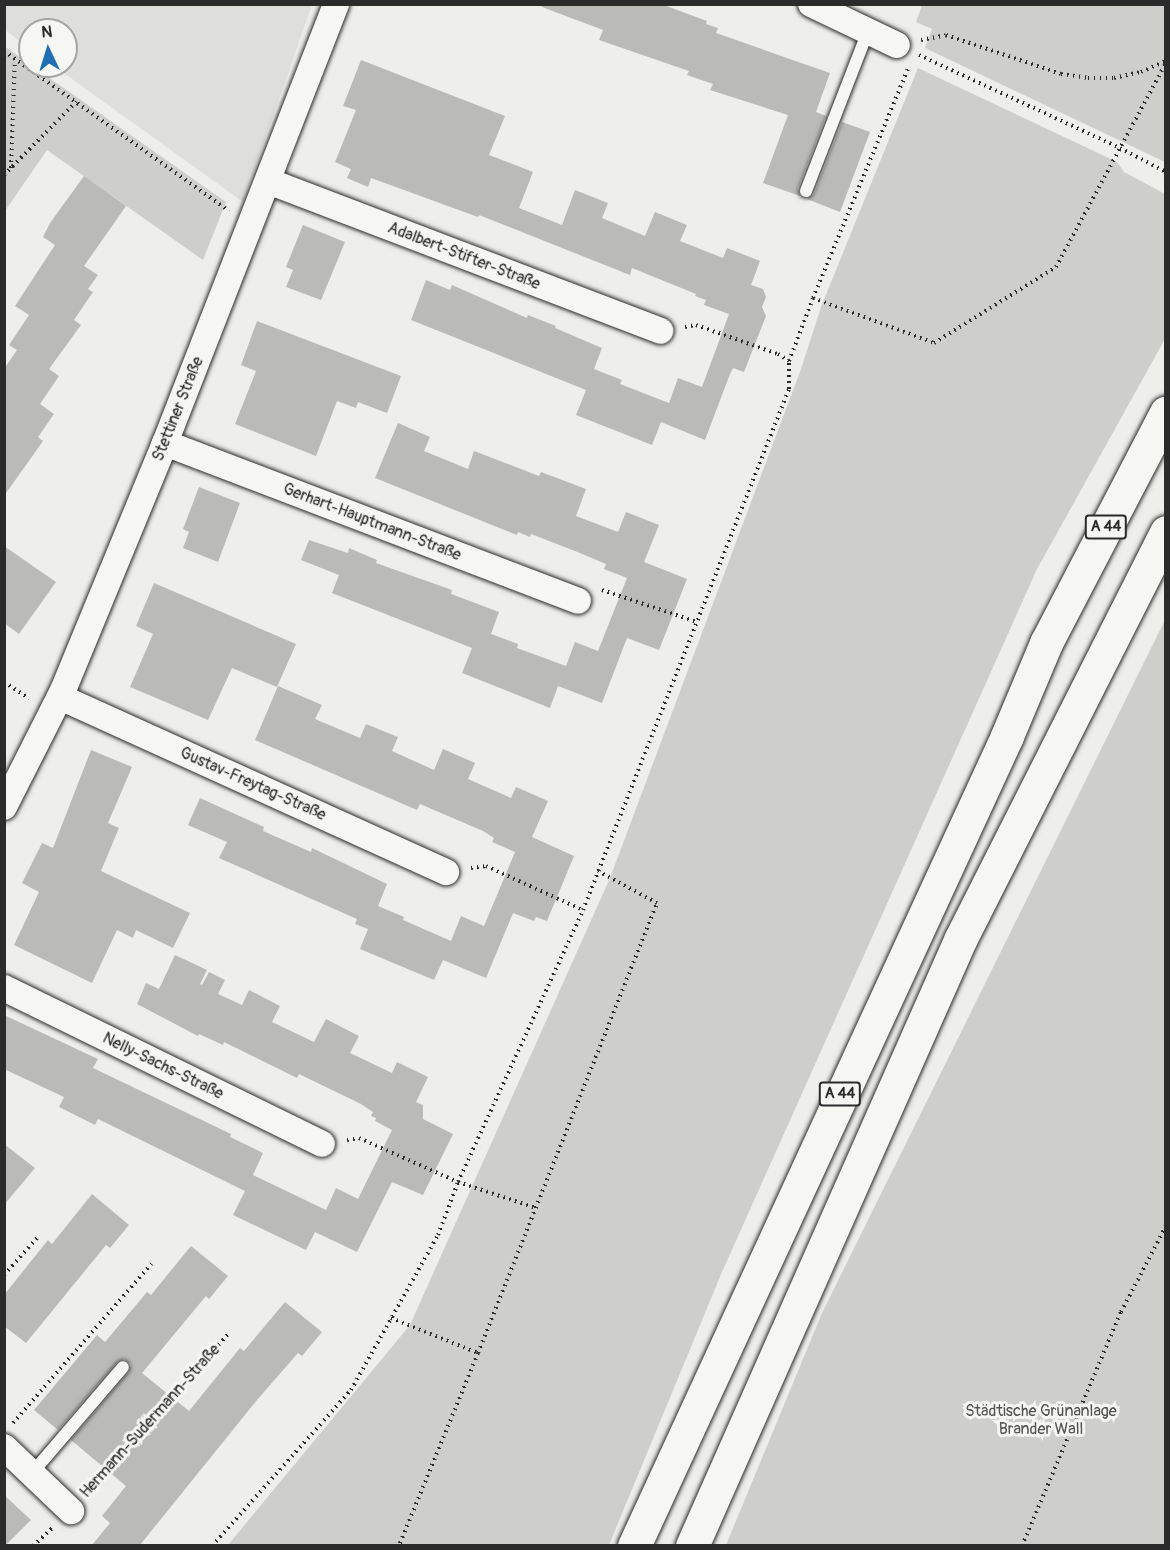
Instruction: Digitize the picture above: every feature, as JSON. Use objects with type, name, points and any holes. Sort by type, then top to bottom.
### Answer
[{"type":"highway","name":"A 44","points":[[634,1545],[1007,736],[1046,643],[1166,412]]},
{"type":"highway","name":"A 44","points":[[692,1545],[960,940],[1166,532]]},
{"type":"street","name":"Stettiner Straße","points":[[4,807],[60,697],[165,443],[336,4]]},
{"type":"street","points":[[811,4],[868,31],[911,46]]},
{"type":"street","name":"Adalbert-Stifter-Straße","points":[[267,181],[660,331]]},
{"type":"street","name":"Gerhart-Hauptmann-Straße","points":[[165,443],[578,601]]},
{"type":"street","name":"Gustav-Freytag-Straße","points":[[60,697],[446,872]]},
{"type":"street","name":"Nelly-Sachs-Straße","points":[[4,988],[322,1144]]},
{"type":"street","name":"Hermann-Sudermann-Straße","points":[[8,1435],[33,1472],[71,1511]]},
{"type":"lane","points":[[806,192],[868,31]]},
{"type":"lane","points":[[33,1472],[123,1367]]},
{"type":"path","points":[[911,46],[946,35],[1061,74],[1088,78],[1114,78],[1141,72],[1166,62]]},
{"type":"path","points":[[911,46],[1166,172]]},
{"type":"path","points":[[212,1545],[351,1390],[438,1235],[458,1182],[583,910],[789,389],[789,361],[911,46]]},
{"type":"path","points":[[4,51],[250,226]]},
{"type":"path","points":[[11,168],[15,59]]},
{"type":"path","points":[[813,298],[934,343],[1056,267],[1166,62]]},
{"type":"path","points":[[4,175],[75,102]]},
{"type":"path","points":[[660,331],[696,325],[778,354],[789,361]]},
{"type":"path","points":[[578,601],[598,588],[697,622]]},
{"type":"path","points":[[446,872],[486,866],[583,910]]},
{"type":"path","points":[[399,1545],[657,903],[598,871]]},
{"type":"path","points":[[322,1144],[359,1138],[458,1182],[536,1208]]},
{"type":"path","points":[[1022,1545],[1121,1312],[1166,1226]]},
{"type":"path","points":[[4,1275],[37,1238]]},
{"type":"path","points":[[8,1435],[151,1264]]},
{"type":"path","points":[[392,1318],[478,1353]]},
{"type":"path","name":"Hermann-Sudermann-Straße","points":[[33,1545],[71,1511],[230,1332]]},
{"type":"shaded area","points":[[5,4],[312,5],[243,202],[71,78],[78,78],[78,18],[18,18],[18,40],[5,30]]},
{"type":"green space","points":[[922,5],[1165,5],[1165,162],[925,48],[932,29],[916,22]]},
{"type":"green space","points":[[4,46],[18,56],[18,78],[50,78],[226,202],[203,260],[47,150],[5,211]]},
{"type":"green space","points":[[918,68],[1117,162],[1124,172],[1165,194],[1165,339],[1037,569],[722,1272],[609,1545],[228,1545],[410,1325],[610,878],[801,369],[821,307]]},
{"type":"green space","name":"Städtische Grünanlage Brander Wall","points":[[1165,620],[1165,1545],[726,1545],[822,1313]]},
{"type":"building","points":[[542,4],[661,4],[707,21],[706,24],[718,28],[716,33],[830,73],[816,112],[826,116],[798,188],[800,196],[763,183],[788,115],[710,90],[713,84],[687,75],[689,71],[599,40],[603,30],[542,7]]},
{"type":"building","points":[[361,60],[505,116],[489,155],[533,172],[519,208],[562,225],[575,190],[608,203],[602,218],[645,236],[655,212],[687,225],[680,241],[723,258],[727,248],[760,261],[751,285],[763,289],[766,297],[762,307],[766,316],[744,372],[733,368],[730,374],[705,440],[661,422],[652,445],[576,415],[586,390],[411,320],[426,280],[450,290],[452,285],[527,318],[528,315],[556,326],[555,328],[602,348],[594,369],[622,380],[620,384],[669,403],[678,378],[702,387],[729,314],[704,305],[706,300],[695,296],[696,294],[632,268],[630,275],[479,215],[478,217],[371,178],[368,187],[347,178],[351,169],[335,162],[356,110],[343,106]]},
{"type":"building","points":[[842,122],[870,132],[840,212],[807,199],[814,194]]},
{"type":"building","points":[[84,176],[126,206],[84,266],[98,275],[88,289],[93,292],[74,320],[81,325],[49,369],[59,376],[40,404],[54,414],[38,437],[43,441],[4,496],[4,369],[17,350],[9,345],[29,315],[15,306],[55,245],[43,237],[50,223]]},
{"type":"building","points":[[303,225],[345,242],[321,300],[286,287],[293,270],[286,267]]},
{"type":"building","points":[[257,321],[401,376],[387,413],[358,402],[356,408],[337,401],[316,456],[235,424],[256,371],[241,365]]},
{"type":"building","points":[[398,423],[430,437],[424,451],[468,469],[474,451],[539,476],[541,472],[586,489],[576,516],[618,532],[626,512],[659,525],[644,562],[687,579],[659,650],[627,638],[602,703],[558,686],[550,708],[462,673],[472,648],[332,593],[339,575],[301,560],[309,540],[348,553],[349,548],[377,560],[376,563],[452,590],[451,594],[499,612],[491,634],[518,644],[517,648],[566,666],[575,642],[598,651],[627,578],[604,569],[606,564],[575,551],[531,534],[530,537],[518,532],[517,535],[375,478]]},
{"type":"building","points":[[199,487],[240,503],[218,562],[183,548],[189,532],[183,529]]},
{"type":"building","points":[[4,546],[56,582],[19,634],[4,623]]},
{"type":"building","points":[[154,583],[296,644],[277,687],[232,668],[208,720],[130,687],[153,634],[136,626]]},
{"type":"building","points":[[278,686],[322,705],[315,719],[360,738],[366,724],[398,737],[392,751],[434,770],[443,749],[475,763],[468,779],[511,798],[516,787],[548,801],[532,837],[574,856],[547,921],[536,917],[534,921],[513,913],[486,978],[443,960],[434,980],[360,949],[368,929],[355,924],[357,919],[219,858],[227,842],[188,825],[200,798],[264,827],[263,831],[311,852],[312,848],[387,884],[378,906],[404,917],[403,920],[451,941],[461,916],[484,926],[515,852],[492,842],[494,838],[483,831],[420,804],[417,810],[255,740]]},
{"type":"building","points":[[91,750],[132,767],[108,823],[119,828],[101,871],[190,913],[173,948],[136,930],[133,938],[117,930],[92,983],[14,945],[39,892],[22,883],[42,843],[53,848]]},
{"type":"building","points":[[175,955],[207,970],[200,984],[202,985],[209,972],[225,980],[218,994],[242,1005],[249,990],[280,1006],[272,1022],[314,1042],[326,1019],[359,1036],[350,1053],[392,1073],[397,1062],[428,1077],[416,1102],[423,1105],[423,1119],[453,1134],[423,1195],[392,1182],[357,1252],[315,1232],[306,1250],[233,1215],[245,1191],[98,1119],[95,1125],[59,1107],[64,1097],[4,1069],[4,1015],[98,1059],[93,1068],[231,1134],[230,1137],[263,1153],[253,1175],[326,1210],[336,1188],[358,1199],[392,1130],[375,1121],[376,1118],[371,1116],[373,1112],[361,1104],[299,1074],[297,1078],[224,1042],[223,1045],[199,1034],[198,1036],[137,1004],[146,983],[159,989]]},
{"type":"building","points":[[4,1144],[35,1168],[4,1205]]},
{"type":"building","points":[[92,1194],[129,1225],[110,1248],[106,1245],[26,1343],[4,1326],[4,1295],[48,1240],[52,1244]]},
{"type":"building","points":[[191,1246],[228,1276],[209,1299],[206,1296],[142,1373],[189,1411],[240,1348],[244,1351],[285,1302],[322,1332],[302,1356],[298,1353],[257,1400],[140,1545],[92,1545],[110,1523],[102,1516],[126,1486],[71,1440],[129,1372],[131,1364],[124,1359],[117,1362],[58,1430],[34,1410],[97,1335],[105,1342],[147,1292],[151,1295]]},
{"type":"building","points":[[4,1495],[31,1520],[6,1545],[4,1545]]}]
